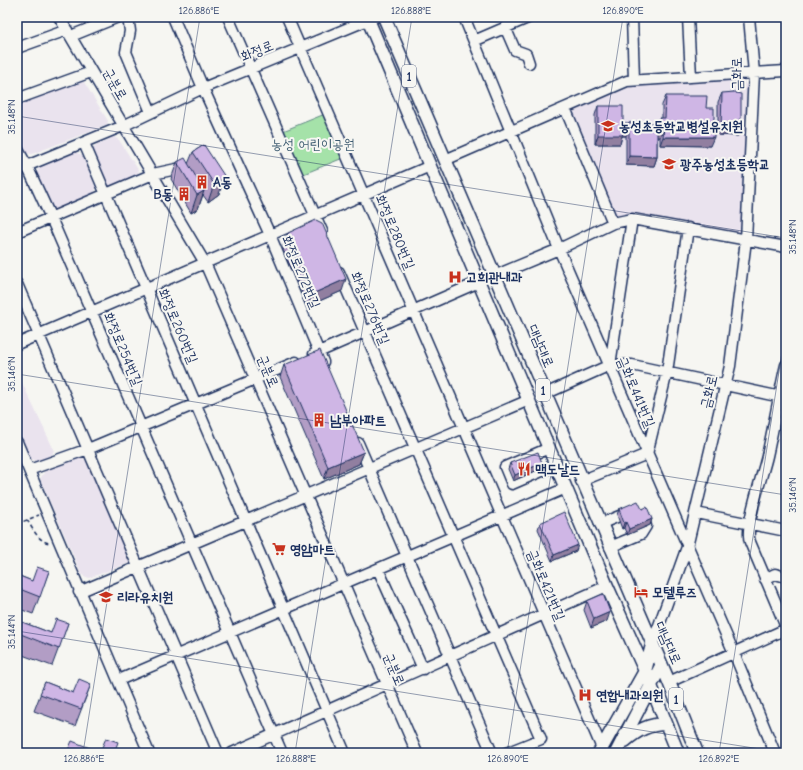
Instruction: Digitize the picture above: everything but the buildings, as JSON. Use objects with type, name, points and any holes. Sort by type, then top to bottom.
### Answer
[{"type":"main road","name":"대남대로","points":[[384,17],[610,548],[669,682],[697,753]]},
{"type":"main road","name":"1","points":[[370,18],[430,166],[566,488],[574,516],[645,671],[650,687],[678,753]]},
{"type":"main road","name":"금화로","points":[[602,751],[645,671],[652,645]]},
{"type":"main road","points":[[618,750],[661,666]]},
{"type":"main road","points":[[618,750],[644,728],[654,724],[666,724]]},
{"type":"street","name":"군분로","points":[[59,17],[205,263],[256,379],[386,686],[417,753]]},
{"type":"street","points":[[17,48],[118,17]]},
{"type":"street","points":[[128,17],[130,31],[126,52],[151,112]]},
{"type":"street","name":"화정로272번길","points":[[173,17],[203,88],[270,235],[328,374]]},
{"type":"street","points":[[228,17],[324,238]]},
{"type":"street","name":"화정로280번길","points":[[287,17],[464,428]]},
{"type":"street","name":"금화로441번길","points":[[464,17],[559,249],[734,653],[775,753]]},
{"type":"street","points":[[474,41],[530,17]]},
{"type":"street","points":[[632,17],[634,80]]},
{"type":"street","points":[[688,17],[691,77]]},
{"type":"street","name":"금화로","points":[[652,645],[687,547],[727,384],[746,240],[754,73],[749,17]]},
{"type":"street","name":"화정로","points":[[17,170],[123,126],[203,88],[370,18]]},
{"type":"street","points":[[505,28],[515,50],[526,54],[529,63]]},
{"type":"street","points":[[445,160],[634,80],[786,70]]},
{"type":"street","points":[[17,99],[91,72]]},
{"type":"street","points":[[565,108],[613,223]]},
{"type":"street","name":"화정로260번길","points":[[84,143],[345,753]]},
{"type":"street","name":"화정로254번길","points":[[17,148],[51,218],[282,753]]},
{"type":"street","points":[[17,344],[430,166]]},
{"type":"street","points":[[17,232],[153,174],[180,168],[191,185]]},
{"type":"street","points":[[494,276],[559,249],[613,223],[632,219],[786,247]]},
{"type":"street","points":[[610,365],[632,219]]},
{"type":"street","points":[[582,481],[647,454],[667,372],[688,228]]},
{"type":"street","name":"화정로276번길","points":[[334,259],[496,637],[541,738],[506,753]]},
{"type":"street","points":[[29,470],[88,449],[256,379],[479,282]]},
{"type":"street","points":[[17,284],[218,753]]},
{"type":"street","points":[[545,394],[610,365],[632,365],[783,397]]},
{"type":"street","points":[[669,682],[786,628],[766,578],[748,540],[750,524],[783,397],[786,365]]},
{"type":"street","points":[[80,592],[529,400]]},
{"type":"street","name":"금화로421번길","points":[[464,428],[602,751]]},
{"type":"street","points":[[353,432],[492,753]]},
{"type":"street","points":[[17,442],[149,753]]},
{"type":"street","points":[[549,448],[505,467],[512,484],[556,465]]},
{"type":"street","points":[[118,680],[566,488]]},
{"type":"street","points":[[600,524],[636,509],[639,510],[646,526],[641,534],[610,548]]},
{"type":"street","points":[[696,513],[786,531]]},
{"type":"street","points":[[378,569],[423,669]]},
{"type":"street","points":[[766,578],[775,574],[786,577]]},
{"type":"street","points":[[232,753],[386,686],[607,586]]},
{"type":"path","points":[[17,524],[46,512]]},
{"type":"path","points":[[27,520],[43,542],[59,543]]},
{"type":"shaded area","name":"광주농성초등학교","points":[[743,79],[747,87],[742,234],[656,218],[636,216],[615,219],[572,112],[640,83]]},
{"type":"shaded area","points":[[78,81],[84,82],[108,121],[107,125],[32,154],[26,153],[17,138],[17,105]]},
{"type":"shaded area","points":[[114,137],[119,140],[139,171],[136,176],[111,186],[105,183],[92,151],[95,146]]},
{"type":"shaded area","points":[[75,152],[82,155],[96,188],[94,194],[56,210],[49,206],[36,175],[39,168]]},
{"type":"shaded area","points":[[17,372],[54,450],[51,457],[39,462],[31,459],[17,427]]},
{"type":"shaded area","points":[[81,457],[88,462],[130,557],[129,563],[89,578],[82,575],[40,479],[45,471]]},
{"type":"green space","name":"농성 어린이공원","points":[[325,114],[343,158],[301,175],[283,131]]},
{"type":"place","name":"농성초등학교병설유치원","points":[[608,126]]},
{"type":"place","name":"광주농성초등학교","points":[[669,164]]},
{"type":"place","name":"A동","points":[[202,182]]},
{"type":"place","name":"B동","points":[[184,194]]},
{"type":"place","name":"고희관내과","points":[[455,277]]},
{"type":"place","name":"남부아파트","points":[[319,420]]},
{"type":"place","name":"맥도날드","points":[[524,469]]},
{"type":"place","name":"영암마트","points":[[279,549]]},
{"type":"place","name":"모텔루즈","points":[[641,592]]},
{"type":"place","name":"리라유치원","points":[[106,597]]},
{"type":"place","name":"연합내과의원","points":[[585,695]]}]
